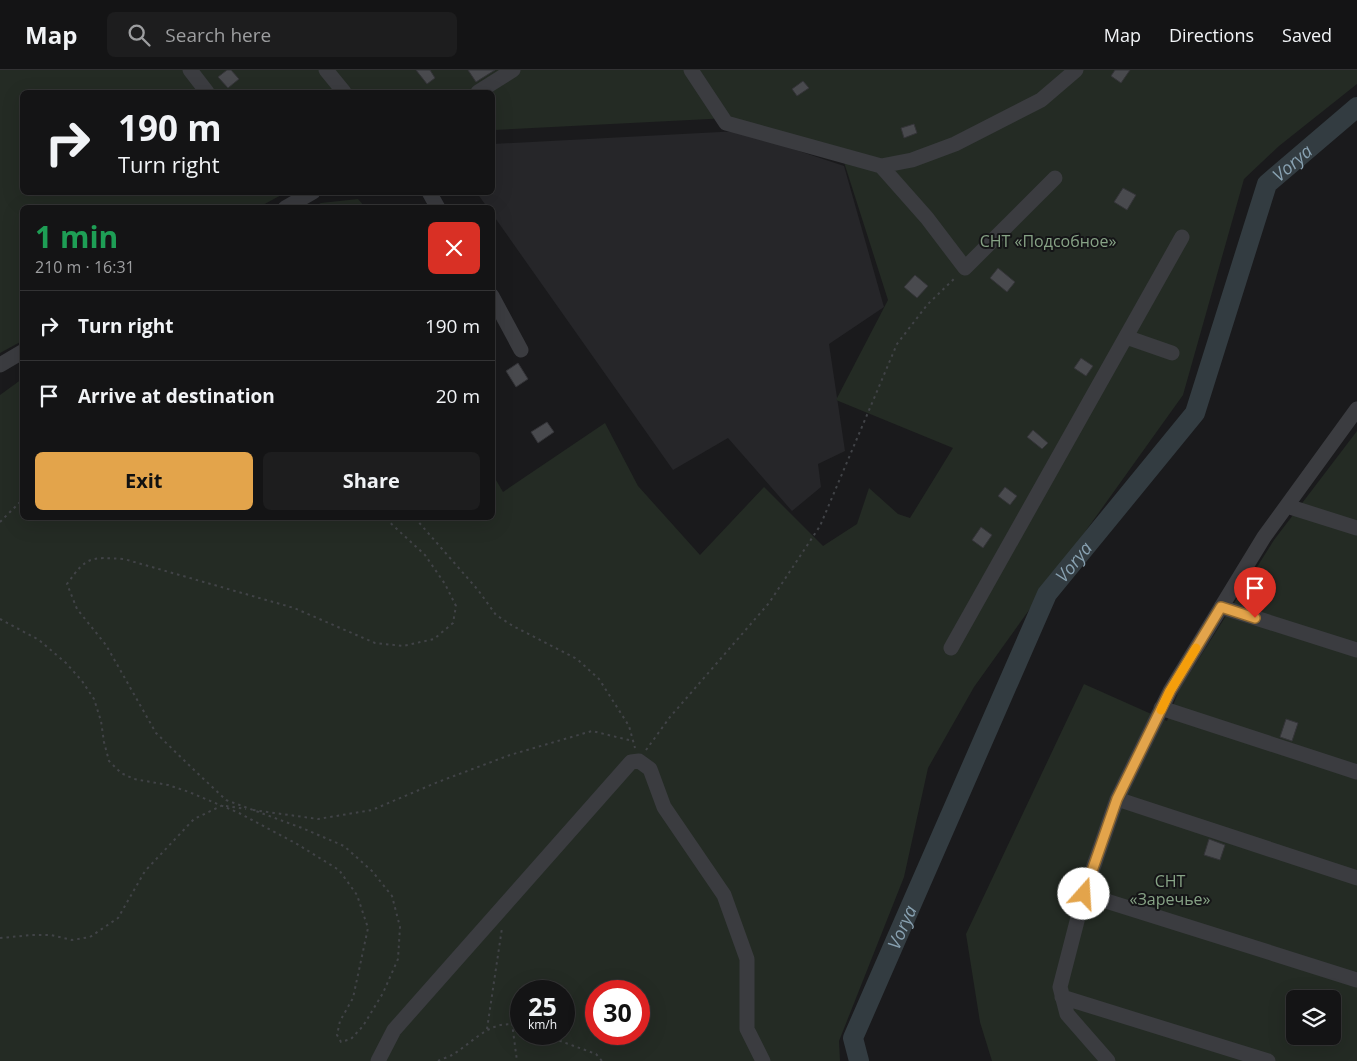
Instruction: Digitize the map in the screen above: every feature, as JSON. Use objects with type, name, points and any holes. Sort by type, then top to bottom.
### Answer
[{"type":"street","points":[[190,70],[205,90]]},
{"type":"street","points":[[326,70],[342,90]]},
{"type":"street","points":[[481,90],[513,70]]},
{"type":"street","points":[[691,70],[726,123],[881,166],[912,160],[955,144],[1041,100],[1076,70]]},
{"type":"street","points":[[881,166],[926,218],[965,268],[1055,178]]},
{"type":"street","points":[[290,205],[308,195]]},
{"type":"street","points":[[951,648],[1182,237]]},
{"type":"street","points":[[495,301],[522,350]]},
{"type":"street","points":[[1126,337],[1172,353]]},
{"type":"street","points":[[0,365],[20,353]]},
{"type":"street","points":[[1108,1061],[1067,1014],[1060,987],[1084,894],[1117,799],[1170,691],[1264,537],[1357,409]]},
{"type":"street","points":[[1287,506],[1357,528]]},
{"type":"street","points":[[1221,607],[1357,650]]},
{"type":"street","points":[[1161,708],[1357,772]]},
{"type":"street","points":[[378,1061],[394,1030],[631,762],[639,760],[650,769],[664,807],[724,895],[747,960],[747,1029],[763,1061]]},
{"type":"street","points":[[1117,799],[1357,878]]},
{"type":"street","points":[[1084,894],[1357,980]]},
{"type":"street","points":[[1062,997],[1268,1061]]},
{"type":"path","points":[[639,760],[670,717],[769,603],[820,526],[897,344],[927,305],[965,268]]},
{"type":"path","points":[[0,522],[20,502]]},
{"type":"path","points":[[0,619],[39,640],[66,663],[82,681],[94,698],[110,762],[121,773],[134,780],[168,785],[222,806],[297,844],[339,870],[357,895],[368,928],[353,998],[340,1021],[336,1035],[341,1042],[351,1040],[363,1026],[383,993],[398,959],[400,927],[392,896],[372,871],[344,846],[302,828],[226,800],[156,733],[106,645],[77,609],[67,584],[80,565],[97,558],[124,559],[294,608],[375,643],[403,646],[434,639],[454,623],[456,606],[445,584],[425,555],[387,520]]},
{"type":"path","points":[[417,520],[478,590],[496,615],[513,626],[577,659],[599,679],[629,726],[639,760]]},
{"type":"path","points":[[0,938],[51,935],[72,940],[90,937],[118,918],[145,871],[194,819],[222,806],[318,819],[372,810],[438,782],[510,755],[592,731],[633,741]]},
{"type":"path","points":[[487,1029],[506,902]]},
{"type":"path","points":[[438,1061],[452,1054],[487,1029],[510,1024]]},
{"type":"path","points":[[515,1045],[517,1061]]},
{"type":"path","points":[[571,1045],[596,1054],[602,1061]]},
{"type":"shaded area","points":[[739,131],[844,166],[884,307],[829,344],[845,451],[818,464],[821,487],[792,511],[728,438],[673,470],[495,218],[495,205],[486,205],[478,195],[495,195],[495,144]]},
{"type":"green space","name":"СНТ «Подсобное»","points":[[0,70],[1357,70],[1357,84],[1279,146],[1244,179],[1183,395],[974,687],[928,768],[904,877],[839,1041],[840,1061],[0,1061],[0,395],[20,380],[20,520],[495,520],[495,478],[503,492],[605,423],[638,486],[700,555],[764,487],[823,546],[857,524],[869,488],[898,514],[910,518],[953,448],[836,400],[888,300],[843,159],[729,118],[495,130],[495,90],[20,90],[20,195],[281,195],[263,205],[20,205],[20,342],[0,353]]},
{"type":"green space","points":[[358,199],[363,205],[317,205]]},
{"type":"green space","name":"СНТ «Заречье»","points":[[1357,431],[1357,1061],[992,1061],[980,1022],[966,934],[1084,684],[1167,721],[1179,690],[1274,540]]},
{"type":"building","points":[[227,70],[231,70],[239,79],[228,88],[218,77]]},
{"type":"building","points":[[416,70],[430,70],[435,78],[427,84]]},
{"type":"building","points":[[468,70],[495,70],[476,82]]},
{"type":"building","points":[[1115,70],[1130,70],[1121,83],[1111,76]]},
{"type":"building","points":[[803,81],[809,88],[797,96],[792,89]]},
{"type":"building","points":[[914,124],[917,133],[904,138],[901,128]]},
{"type":"building","points":[[1123,188],[1136,195],[1127,210],[1114,202]]},
{"type":"building","points":[[998,268],[1015,282],[1007,292],[990,278]]},
{"type":"building","points":[[915,275],[928,286],[917,298],[904,287]]},
{"type":"building","points":[[1081,358],[1093,366],[1086,376],[1074,368]]},
{"type":"building","points":[[518,363],[528,379],[516,387],[506,371]]},
{"type":"building","points":[[547,422],[554,432],[538,443],[531,432]]},
{"type":"building","points":[[1033,430],[1048,443],[1042,449],[1027,437]]},
{"type":"building","points":[[1005,487],[1017,496],[1010,505],[998,496]]},
{"type":"building","points":[[981,527],[992,535],[983,548],[972,540]]},
{"type":"building","points":[[1286,719],[1298,723],[1292,741],[1280,737]]},
{"type":"building","points":[[1209,839],[1225,845],[1220,860],[1204,855]]},
{"type":"waterway","name":"Vorya","points":[[859,1061],[853,1038],[1047,594],[1195,413],[1267,184],[1357,107]]},
{"type":"slow traffic","points":[[1161,710],[1170,691],[1196,648]]},
{"type":"route","points":[[1084,894],[1117,799],[1170,691],[1221,607],[1255,618]]}]
